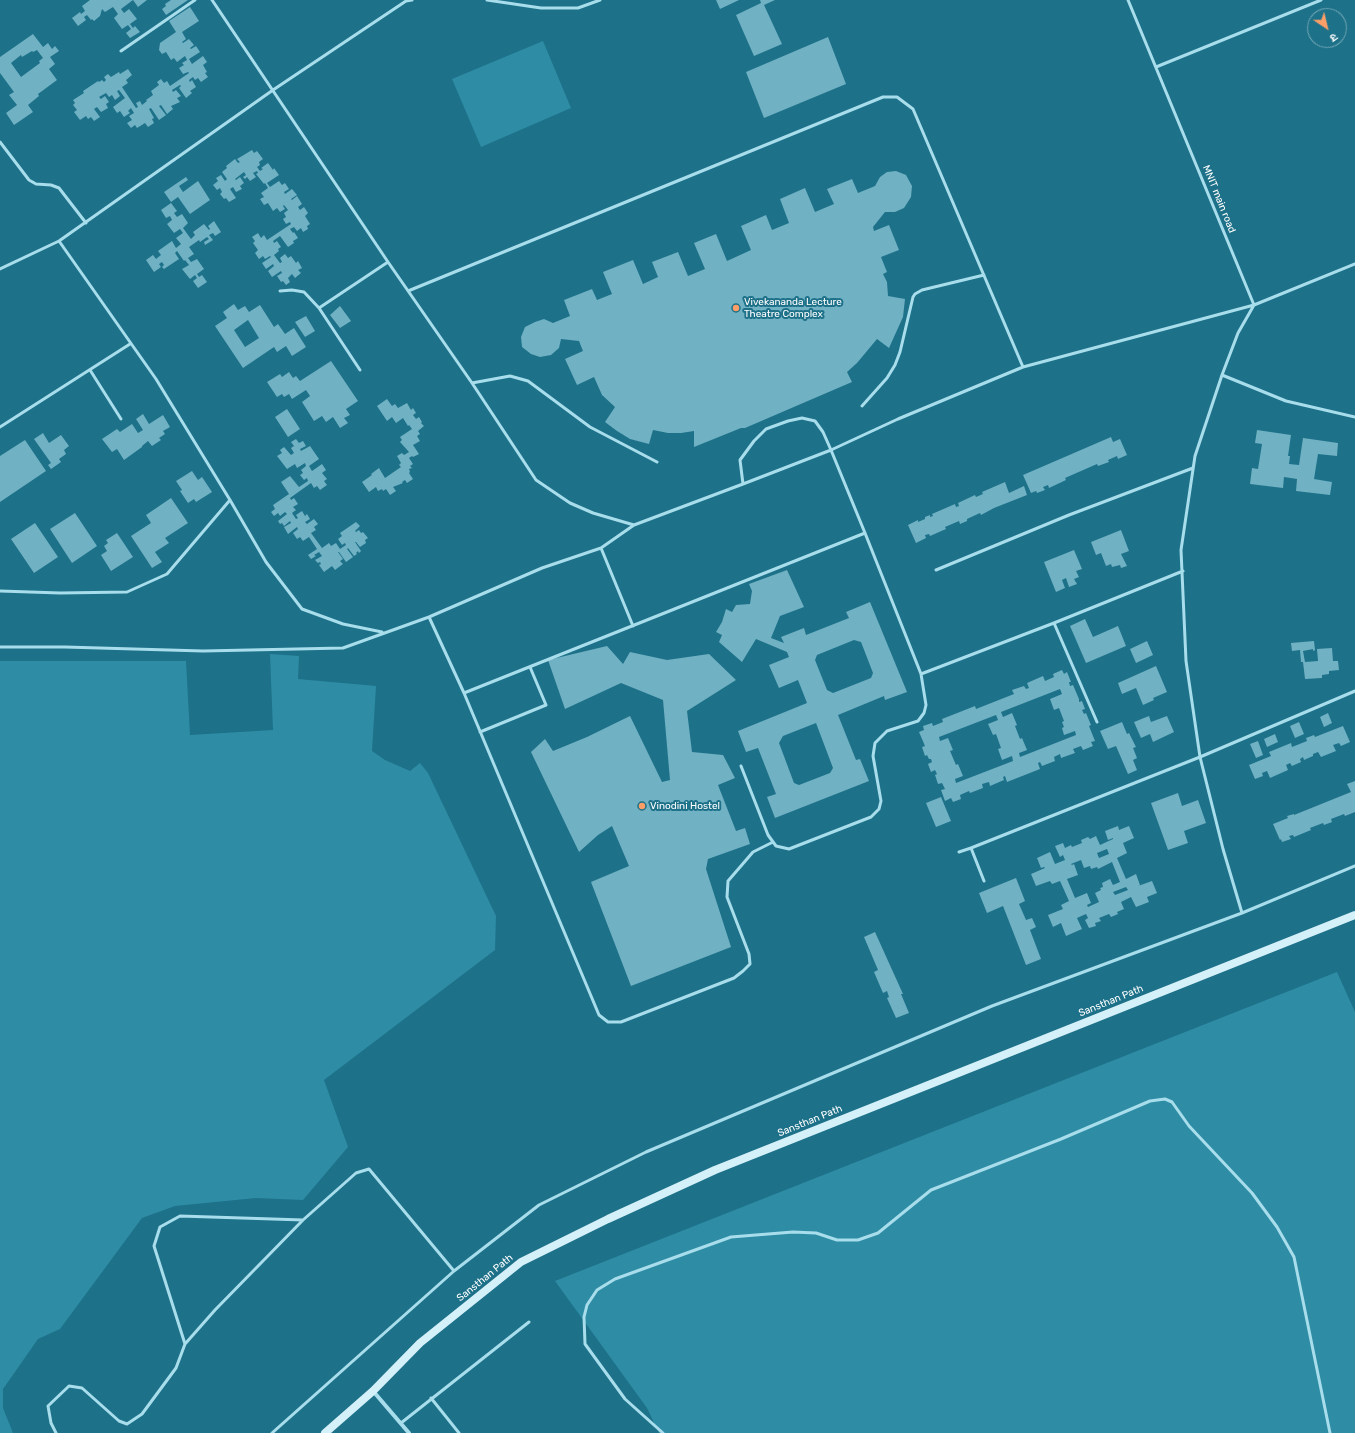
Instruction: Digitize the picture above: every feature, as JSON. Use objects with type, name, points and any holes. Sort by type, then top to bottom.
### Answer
[{"type":"street","name":"Sansthan Path","points":[[325,1433],[373,1391],[420,1343],[520,1262],[608,1219],[715,1170],[1355,915]]},
{"type":"street","points":[[373,1391],[409,1433]]},
{"type":"lane","points":[[121,51],[195,0]]},
{"type":"lane","points":[[212,0],[388,262],[472,382],[536,480],[570,503],[593,513],[634,525]]},
{"type":"lane","points":[[0,269],[59,241],[273,90],[406,1],[412,0]]},
{"type":"lane","points":[[487,0],[541,8],[578,8],[600,0]]},
{"type":"lane","name":"MNIT main road","points":[[1128,0],[1254,305]]},
{"type":"lane","points":[[1156,67],[1321,0]]},
{"type":"lane","points":[[408,290],[883,97],[897,97],[913,109],[1023,367]]},
{"type":"lane","points":[[0,142],[29,180],[36,184],[51,184],[59,188],[86,223]]},
{"type":"lane","points":[[59,241],[156,379],[266,562],[302,609],[343,624],[383,633]]},
{"type":"lane","points":[[319,308],[388,262]]},
{"type":"lane","points":[[0,647],[65,647],[203,651],[343,648],[429,617],[542,568],[601,548],[634,525],[831,450],[898,419],[1023,367],[1254,305],[1355,264]]},
{"type":"lane","points":[[862,406],[887,378],[895,365],[900,352],[913,297],[922,290],[984,275]]},
{"type":"lane","points":[[280,291],[292,290],[304,292],[319,308],[360,370]]},
{"type":"lane","points":[[1242,913],[1223,849],[1200,757],[1186,661],[1181,550],[1195,456],[1222,375],[1238,333],[1254,305]]},
{"type":"lane","points":[[0,427],[130,344]]},
{"type":"lane","points":[[90,370],[121,419]]},
{"type":"lane","points":[[1222,375],[1286,401],[1355,417]]},
{"type":"lane","points":[[472,382],[510,376],[528,381],[590,427],[657,462]]},
{"type":"lane","points":[[741,766],[768,835],[776,846],[789,849],[871,817],[879,809],[881,801],[873,756],[875,743],[887,731],[918,721],[924,714],[926,705],[921,674],[831,450],[823,432],[814,421],[802,418],[788,421],[766,429],[754,441],[740,460],[743,484]]},
{"type":"lane","points":[[936,570],[1069,515],[1193,468]]},
{"type":"lane","points":[[0,591],[60,593],[127,592],[167,574],[230,500]]},
{"type":"lane","points":[[464,693],[865,533]]},
{"type":"lane","points":[[601,548],[633,626]]},
{"type":"lane","points":[[921,674],[1183,571]]},
{"type":"lane","points":[[429,617],[464,693],[599,1015],[608,1022],[621,1022],[734,978],[744,971],[750,964],[749,954],[727,897],[728,881],[753,852],[773,842]]},
{"type":"lane","points":[[1054,623],[1097,722]]},
{"type":"lane","points":[[480,732],[546,705],[530,667]]},
{"type":"lane","points":[[959,852],[1200,757],[1355,691]]},
{"type":"lane","points":[[971,848],[984,880]]},
{"type":"lane","points":[[272,1433],[454,1271],[539,1205],[646,1152],[992,1006],[1242,913],[1355,866]]},
{"type":"lane","points":[[663,1433],[625,1399],[585,1344],[584,1317],[587,1305],[596,1290],[615,1279],[731,1237],[793,1232],[816,1233],[837,1240],[858,1240],[878,1233],[931,1190],[1061,1139],[1150,1101],[1165,1099],[1172,1102],[1189,1126],[1252,1194],[1277,1227],[1294,1257],[1330,1433]]},
{"type":"lane","points":[[56,1433],[51,1423],[48,1406],[69,1386],[82,1388],[119,1421],[127,1424],[142,1414],[176,1368],[185,1344],[215,1310],[303,1220],[356,1173],[369,1169],[454,1271]]},
{"type":"lane","points":[[185,1344],[154,1246],[160,1228],[180,1216],[303,1220]]},
{"type":"lane","points":[[401,1423],[529,1322]]},
{"type":"lane","points":[[431,1398],[458,1433]]},
{"type":"shaded area","points":[[543,41],[571,108],[481,147],[452,79]]},
{"type":"shaded area","points":[[270,654],[299,656],[298,679],[376,686],[372,751],[385,760],[410,771],[420,763],[428,773],[496,916],[495,950],[324,1080],[348,1147],[303,1200],[256,1198],[175,1206],[142,1218],[60,1329],[38,1339],[3,1389],[3,1408],[13,1433],[0,1433],[0,661],[186,661],[190,735],[273,730]]},
{"type":"shaded area","points":[[1337,972],[1355,1012],[1355,1433],[659,1433],[647,1408],[555,1281]]},
{"type":"building","points":[[90,0],[133,0],[121,9],[124,13],[129,9],[137,19],[130,24],[133,28],[135,26],[140,32],[130,38],[126,33],[131,29],[128,25],[122,29],[114,18],[118,14],[113,7],[105,12],[102,9],[100,16],[94,21],[87,15],[84,17],[86,20],[78,26],[72,18],[80,12],[81,14],[85,11],[82,6]]},
{"type":"building","points":[[133,0],[147,0],[138,7]]},
{"type":"building","points":[[171,0],[188,0],[166,15],[162,9],[166,6],[165,4]]},
{"type":"building","points":[[716,0],[739,0],[720,9]]},
{"type":"building","points":[[760,0],[775,0],[764,5],[782,44],[754,56],[736,15],[761,3]]},
{"type":"building","points":[[190,7],[199,21],[182,32],[186,39],[182,42],[183,43],[189,39],[194,45],[190,48],[191,49],[196,46],[200,52],[189,59],[192,64],[203,56],[207,62],[203,65],[207,72],[205,73],[208,77],[201,82],[198,78],[195,80],[193,77],[189,80],[190,82],[192,80],[196,87],[190,91],[192,93],[186,98],[179,88],[181,86],[180,85],[172,90],[173,92],[176,90],[181,96],[177,98],[180,102],[171,106],[173,109],[167,114],[161,105],[159,106],[166,115],[159,120],[151,108],[149,109],[154,118],[152,119],[154,123],[148,127],[145,123],[137,128],[135,125],[131,128],[127,123],[132,120],[129,116],[134,113],[131,108],[128,111],[130,113],[124,117],[120,111],[117,113],[113,107],[125,98],[119,90],[117,91],[120,96],[115,100],[112,95],[109,97],[106,93],[99,97],[101,99],[105,96],[109,102],[106,104],[108,108],[101,112],[97,107],[94,109],[100,117],[94,121],[91,117],[88,119],[86,116],[80,120],[74,112],[77,110],[73,105],[75,103],[73,100],[98,81],[99,82],[102,80],[104,82],[106,80],[104,77],[108,74],[111,77],[128,69],[132,75],[126,80],[128,83],[122,87],[136,108],[138,107],[136,103],[140,101],[142,105],[153,95],[151,91],[159,85],[157,82],[161,79],[164,83],[167,81],[170,86],[189,73],[183,74],[179,68],[184,65],[182,63],[187,60],[185,56],[177,62],[174,58],[171,60],[166,52],[162,54],[159,50],[160,43],[176,32],[169,21]]},
{"type":"building","points":[[33,34],[43,47],[48,43],[52,49],[55,46],[59,51],[50,57],[55,64],[49,69],[57,80],[38,94],[39,96],[28,105],[33,112],[14,125],[6,113],[17,105],[9,95],[14,92],[0,73],[0,57]],"holes":[[[37,50],[43,58],[39,61],[40,63],[21,77],[11,63],[21,55],[22,57],[32,51]]]},
{"type":"building","points":[[828,37],[846,84],[764,118],[746,72]]},
{"type":"building","points":[[252,150],[254,153],[257,151],[263,159],[259,162],[260,165],[257,167],[260,171],[263,169],[261,168],[268,163],[279,175],[267,183],[270,187],[279,181],[282,185],[285,183],[289,189],[284,192],[285,194],[292,189],[297,195],[291,199],[292,200],[297,196],[302,204],[298,207],[300,210],[304,207],[308,213],[305,216],[310,224],[307,226],[308,229],[303,232],[301,228],[297,231],[294,227],[290,229],[298,238],[293,241],[294,243],[288,247],[280,236],[273,241],[274,243],[277,241],[281,247],[274,255],[280,263],[282,262],[280,258],[285,254],[288,258],[291,256],[296,263],[298,261],[302,268],[298,270],[301,273],[295,278],[292,274],[288,278],[290,282],[286,285],[283,281],[281,282],[277,276],[282,273],[281,271],[272,277],[268,271],[274,266],[273,264],[266,269],[262,263],[271,257],[270,256],[265,259],[263,256],[259,259],[255,253],[258,250],[253,243],[255,241],[252,237],[258,233],[261,238],[264,235],[267,240],[291,224],[290,222],[286,224],[283,219],[286,217],[284,213],[288,210],[284,205],[283,206],[285,209],[280,212],[277,208],[273,211],[268,203],[264,205],[260,199],[264,197],[261,193],[268,188],[256,174],[258,173],[257,171],[253,173],[256,177],[250,181],[247,177],[245,179],[243,177],[246,175],[244,172],[235,179],[236,180],[240,177],[244,183],[240,186],[242,189],[236,192],[233,187],[230,189],[236,198],[229,202],[220,194],[222,192],[220,188],[217,190],[213,185],[218,181],[216,178],[221,175],[225,181],[227,179],[222,172],[227,168],[226,166],[235,159],[238,163],[240,162],[237,159]]},
{"type":"building","name":"Vivekananda Lecture Theatre Complex","points":[[896,171],[906,175],[912,186],[911,197],[904,208],[895,212],[885,212],[873,227],[874,231],[889,225],[899,250],[881,257],[887,272],[883,274],[887,282],[888,296],[905,299],[903,317],[889,348],[877,339],[857,363],[847,372],[852,382],[745,428],[741,428],[694,447],[694,431],[668,433],[653,430],[649,444],[630,439],[605,422],[615,407],[602,395],[594,377],[577,385],[565,359],[583,351],[579,341],[561,339],[559,348],[551,355],[540,357],[531,354],[522,347],[521,337],[525,327],[544,319],[553,323],[570,316],[564,300],[592,289],[597,300],[612,294],[603,272],[633,260],[643,284],[658,277],[652,262],[678,252],[688,276],[705,269],[694,243],[716,234],[727,261],[751,250],[741,226],[766,215],[772,230],[789,223],[780,199],[805,188],[815,212],[834,204],[827,189],[852,179],[858,193],[875,186],[880,177],[887,172]]},
{"type":"building","points":[[186,177],[188,180],[179,186],[183,192],[198,181],[210,200],[190,214],[178,197],[171,202],[164,192]]},
{"type":"building","points":[[171,203],[177,211],[174,213],[177,217],[182,214],[188,223],[183,228],[191,239],[195,235],[193,232],[204,224],[209,230],[210,229],[208,226],[214,221],[221,232],[215,236],[213,233],[209,235],[213,240],[205,245],[204,242],[209,239],[207,237],[200,242],[199,240],[189,247],[194,254],[188,258],[191,262],[197,259],[204,269],[197,274],[199,277],[202,275],[207,282],[198,288],[193,281],[197,278],[195,275],[190,279],[182,269],[189,265],[177,251],[175,253],[179,259],[164,269],[162,267],[164,265],[162,262],[159,264],[161,267],[154,272],[146,260],[153,255],[156,259],[161,255],[158,251],[172,241],[176,248],[181,244],[176,238],[183,233],[180,229],[174,233],[167,224],[172,220],[170,216],[166,218],[161,210]]},
{"type":"building","points":[[234,304],[238,310],[245,306],[249,312],[260,305],[274,327],[278,324],[285,334],[294,328],[306,347],[292,356],[286,346],[277,352],[274,347],[243,368],[215,326],[227,318],[223,312]],"holes":[[[248,320],[259,338],[245,347],[234,330]]]},
{"type":"building","points":[[340,306],[351,321],[340,328],[330,315]]},
{"type":"building","points":[[306,316],[315,331],[305,337],[295,322]]},
{"type":"building","points":[[331,361],[358,401],[346,409],[350,415],[344,418],[348,423],[340,428],[333,417],[326,422],[322,416],[314,421],[302,402],[310,396],[306,390],[292,399],[289,394],[284,397],[282,394],[277,397],[267,382],[280,374],[282,377],[289,372],[293,378],[296,376],[300,381]]},
{"type":"building","points":[[387,399],[392,406],[395,404],[398,408],[407,403],[411,410],[413,408],[416,413],[413,415],[416,419],[419,417],[424,426],[418,431],[420,434],[417,436],[420,441],[413,445],[419,454],[409,458],[413,464],[410,466],[412,468],[409,469],[409,473],[413,479],[407,483],[405,480],[402,482],[403,483],[393,487],[396,491],[390,495],[386,489],[383,491],[382,489],[378,491],[376,487],[369,492],[362,482],[379,468],[385,478],[401,467],[399,465],[401,463],[397,456],[402,453],[404,455],[409,452],[400,442],[402,440],[400,437],[412,429],[403,418],[396,423],[392,417],[387,421],[377,406]]},
{"type":"building","points":[[287,409],[300,429],[288,437],[275,417]]},
{"type":"building","points":[[143,414],[149,424],[163,415],[170,427],[163,431],[165,434],[159,438],[161,440],[152,446],[148,441],[124,460],[117,449],[112,452],[102,439],[117,429],[120,432],[132,424],[138,433],[143,430],[136,419]]},
{"type":"building","points":[[1257,430],[1291,435],[1288,456],[1290,456],[1289,464],[1299,465],[1303,438],[1338,443],[1337,456],[1318,454],[1314,479],[1332,482],[1330,495],[1296,491],[1297,479],[1284,477],[1283,488],[1250,484],[1252,468],[1258,469],[1262,444],[1255,443]]},
{"type":"building","points":[[43,433],[49,443],[61,435],[69,446],[64,450],[66,454],[59,459],[61,462],[51,469],[48,465],[51,463],[34,439]]},
{"type":"building","points":[[1111,437],[1113,442],[1120,439],[1127,455],[1118,459],[1117,456],[1108,460],[1109,462],[1098,466],[1097,464],[1065,478],[1066,480],[1049,488],[1048,485],[1043,487],[1045,490],[1037,493],[1036,491],[1031,493],[1023,475]]},
{"type":"building","points":[[296,439],[299,443],[303,441],[306,446],[300,449],[301,451],[310,446],[319,459],[309,466],[312,471],[322,464],[326,470],[322,473],[327,479],[324,481],[327,485],[320,490],[317,486],[314,488],[311,483],[290,498],[291,500],[294,498],[298,504],[293,507],[296,510],[292,513],[296,519],[298,518],[296,515],[302,511],[305,516],[307,514],[310,519],[305,522],[307,524],[314,519],[318,524],[314,527],[316,530],[311,533],[322,548],[329,543],[331,546],[336,543],[340,549],[346,545],[345,543],[342,545],[338,539],[342,536],[340,533],[356,522],[360,526],[355,531],[356,532],[359,530],[361,533],[363,532],[368,538],[365,540],[366,543],[360,547],[355,542],[361,551],[359,553],[358,551],[354,556],[348,548],[347,549],[353,557],[346,562],[338,552],[343,559],[340,561],[343,564],[335,570],[332,566],[324,572],[319,565],[321,564],[320,562],[318,563],[315,560],[322,556],[319,552],[311,559],[308,555],[317,549],[309,537],[303,541],[300,537],[297,539],[293,533],[298,529],[297,527],[288,534],[284,527],[291,523],[290,521],[284,526],[278,521],[287,514],[285,512],[280,516],[278,513],[274,516],[271,512],[275,509],[273,505],[289,494],[281,482],[290,476],[299,487],[308,481],[307,478],[304,480],[300,475],[303,473],[301,470],[306,466],[305,463],[297,468],[295,464],[287,469],[277,456],[282,453],[280,450],[284,447],[291,455],[294,453],[291,448],[294,446],[291,442]]},
{"type":"building","points":[[25,440],[46,471],[0,502],[0,456]]},
{"type":"building","points":[[192,471],[198,480],[202,477],[212,492],[196,502],[194,499],[188,503],[180,491],[182,490],[176,481]]},
{"type":"building","points":[[1005,482],[1009,493],[1024,486],[1027,495],[994,508],[981,515],[980,513],[960,524],[959,521],[930,536],[929,534],[925,535],[926,538],[916,543],[908,525],[918,520],[918,522],[925,519],[925,517],[930,515],[930,517],[933,516],[932,514],[955,504],[956,507],[959,506],[958,503],[975,495],[976,497],[983,494],[982,492]]},
{"type":"building","points":[[171,498],[188,523],[165,538],[169,543],[155,552],[162,562],[152,568],[131,536],[151,523],[146,515]]},
{"type":"building","points":[[75,513],[97,546],[72,563],[50,529]]},
{"type":"building","points":[[35,523],[58,557],[34,573],[11,539]]},
{"type":"building","points":[[1121,530],[1129,551],[1121,554],[1127,566],[1121,568],[1120,565],[1112,567],[1111,564],[1106,566],[1101,553],[1096,555],[1091,542]]},
{"type":"building","points":[[117,533],[133,557],[111,571],[101,555],[107,551],[104,546],[108,543],[106,540]]},
{"type":"building","points":[[1074,550],[1082,569],[1076,571],[1079,577],[1074,579],[1077,584],[1069,587],[1066,578],[1062,580],[1065,588],[1056,592],[1044,562]]},
{"type":"building","points":[[787,570],[804,607],[780,616],[771,638],[784,643],[781,637],[804,628],[806,635],[849,618],[846,612],[870,602],[907,692],[885,700],[884,696],[838,715],[856,760],[860,759],[869,781],[775,818],[767,797],[776,794],[758,748],[746,752],[738,731],[807,703],[798,680],[779,688],[769,665],[789,657],[787,652],[756,639],[742,662],[719,642],[722,635],[716,632],[722,622],[726,609],[732,612],[736,605],[750,604],[752,591],[749,584]],"holes":[[[854,640],[861,642],[873,673],[871,678],[833,693],[827,690],[815,660],[817,655]],[[816,723],[833,768],[830,773],[799,785],[794,783],[779,743],[783,736]]]},
{"type":"building","points":[[1085,619],[1093,637],[1118,626],[1126,646],[1086,663],[1070,626]]},
{"type":"building","points":[[1147,641],[1153,655],[1136,663],[1130,649]]},
{"type":"building","points":[[1314,641],[1315,650],[1303,651],[1305,662],[1318,661],[1317,649],[1332,648],[1333,661],[1338,661],[1339,670],[1329,671],[1329,674],[1322,675],[1322,678],[1305,679],[1300,650],[1292,651],[1291,643]]},
{"type":"building","name":"Vinodini Hostel","points":[[607,646],[623,664],[630,652],[667,660],[709,654],[736,680],[687,711],[692,752],[723,755],[735,778],[718,785],[736,831],[745,828],[750,844],[708,859],[706,869],[731,947],[631,986],[591,882],[629,866],[612,826],[598,835],[579,852],[531,752],[545,739],[553,751],[587,737],[630,716],[662,782],[670,780],[663,700],[621,683],[565,709],[548,660]]},
{"type":"building","points":[[1156,666],[1167,692],[1153,698],[1154,700],[1143,705],[1136,688],[1122,694],[1118,683]]},
{"type":"building","points":[[1062,670],[1064,674],[1067,672],[1071,682],[1069,682],[1070,686],[1073,685],[1079,702],[1082,701],[1085,709],[1082,710],[1084,714],[1086,713],[1091,725],[1089,726],[1095,741],[1091,742],[1093,746],[1083,750],[1081,746],[1073,749],[1075,753],[1061,758],[1060,754],[1054,757],[1055,761],[1042,766],[1040,762],[1038,763],[1040,769],[1007,782],[1005,776],[1003,777],[1004,780],[990,786],[989,782],[982,784],[983,788],[970,793],[969,791],[960,795],[961,799],[953,802],[951,798],[945,801],[941,790],[945,789],[942,783],[938,784],[935,770],[931,772],[928,764],[932,762],[931,759],[929,759],[927,755],[925,756],[922,747],[925,746],[919,732],[924,730],[923,726],[932,723],[933,726],[943,722],[942,719],[975,706],[976,709],[1014,694],[1012,690],[1024,686],[1026,689],[1029,688],[1027,683],[1043,676],[1045,681],[1054,677],[1053,674]],"holes":[[[1060,689],[1062,694],[1050,699],[1054,710],[1059,708],[1064,721],[1062,722],[1064,727],[1062,728],[1064,735],[1075,731],[1076,735],[1020,757],[1019,753],[1027,750],[1022,738],[1020,739],[1015,726],[1017,725],[1012,713],[1003,717],[1001,712]],[[996,715],[998,720],[988,724],[993,735],[996,734],[1001,748],[998,749],[1002,760],[1012,756],[1013,761],[956,783],[955,779],[963,776],[950,751],[953,750],[948,738],[940,741],[939,737]]]},
{"type":"building","points":[[1328,713],[1332,723],[1324,727],[1320,717]]},
{"type":"building","points":[[1149,716],[1151,722],[1167,716],[1174,732],[1153,742],[1150,734],[1141,738],[1134,722]]},
{"type":"building","points":[[1122,722],[1127,734],[1129,733],[1136,747],[1133,748],[1137,758],[1133,760],[1137,770],[1128,774],[1116,746],[1108,749],[1100,731]]},
{"type":"building","points":[[1299,722],[1304,734],[1295,738],[1290,726]]},
{"type":"building","points":[[1343,726],[1350,742],[1341,746],[1339,743],[1333,745],[1336,751],[1321,757],[1318,752],[1304,760],[1303,757],[1300,759],[1301,762],[1292,766],[1290,763],[1286,765],[1288,770],[1270,778],[1267,771],[1262,773],[1263,776],[1255,779],[1249,765],[1271,756],[1269,752],[1291,743],[1292,747],[1307,741],[1306,738],[1314,735],[1315,737]]},
{"type":"building","points":[[1275,734],[1278,742],[1267,747],[1264,739]]},
{"type":"building","points":[[1258,741],[1263,755],[1256,758],[1250,744]]},
{"type":"building","points":[[1355,781],[1355,812],[1331,819],[1332,822],[1324,825],[1323,823],[1310,828],[1311,830],[1294,837],[1293,835],[1289,836],[1291,839],[1282,842],[1281,839],[1280,840],[1273,824],[1288,818],[1287,816],[1294,815],[1351,792],[1347,784]]},
{"type":"building","points":[[1178,793],[1182,806],[1198,800],[1206,823],[1184,831],[1188,843],[1168,850],[1151,803]]},
{"type":"building","points":[[941,797],[951,821],[936,827],[926,803]]},
{"type":"building","points":[[1118,826],[1119,830],[1129,826],[1134,838],[1123,843],[1127,853],[1117,858],[1126,879],[1136,874],[1140,885],[1138,886],[1152,881],[1157,893],[1147,897],[1149,902],[1136,907],[1131,897],[1121,902],[1124,909],[1111,917],[1109,914],[1099,918],[1101,921],[1095,923],[1096,926],[1089,928],[1085,920],[1088,918],[1086,914],[1077,918],[1082,929],[1066,936],[1061,923],[1053,927],[1048,915],[1063,909],[1061,905],[1069,901],[1060,881],[1052,884],[1050,881],[1036,886],[1031,874],[1045,868],[1041,868],[1037,858],[1050,852],[1055,864],[1065,860],[1063,855],[1060,857],[1055,846],[1063,843],[1065,848],[1071,845],[1072,847],[1082,843],[1081,840],[1088,837],[1090,839],[1096,836],[1100,845],[1113,839],[1108,840],[1105,831]],"holes":[[[1107,849],[1109,854],[1099,858],[1097,853]],[[1081,860],[1084,868],[1090,866],[1091,869],[1097,867],[1098,869],[1112,862],[1120,882],[1113,885],[1110,879],[1102,883],[1103,887],[1100,888],[1101,890],[1095,893],[1099,902],[1088,907],[1087,905],[1091,903],[1087,893],[1075,898],[1067,879],[1078,875],[1074,864],[1071,864]],[[1126,887],[1128,890],[1115,895],[1113,892]]]},
{"type":"building","points":[[1016,878],[1025,901],[1019,904],[1026,920],[1032,918],[1036,927],[1030,930],[1041,959],[1026,965],[1003,906],[987,913],[979,893]]},
{"type":"building","points":[[875,932],[903,994],[901,994],[909,1013],[896,1018],[887,998],[889,997],[887,991],[883,993],[874,972],[878,970],[864,937]]},
{"type":"place","name":"Vivekananda Lecture Theatre Complex","points":[[736,308]]},
{"type":"place","name":"Vinodini Hostel","points":[[642,806]]}]
